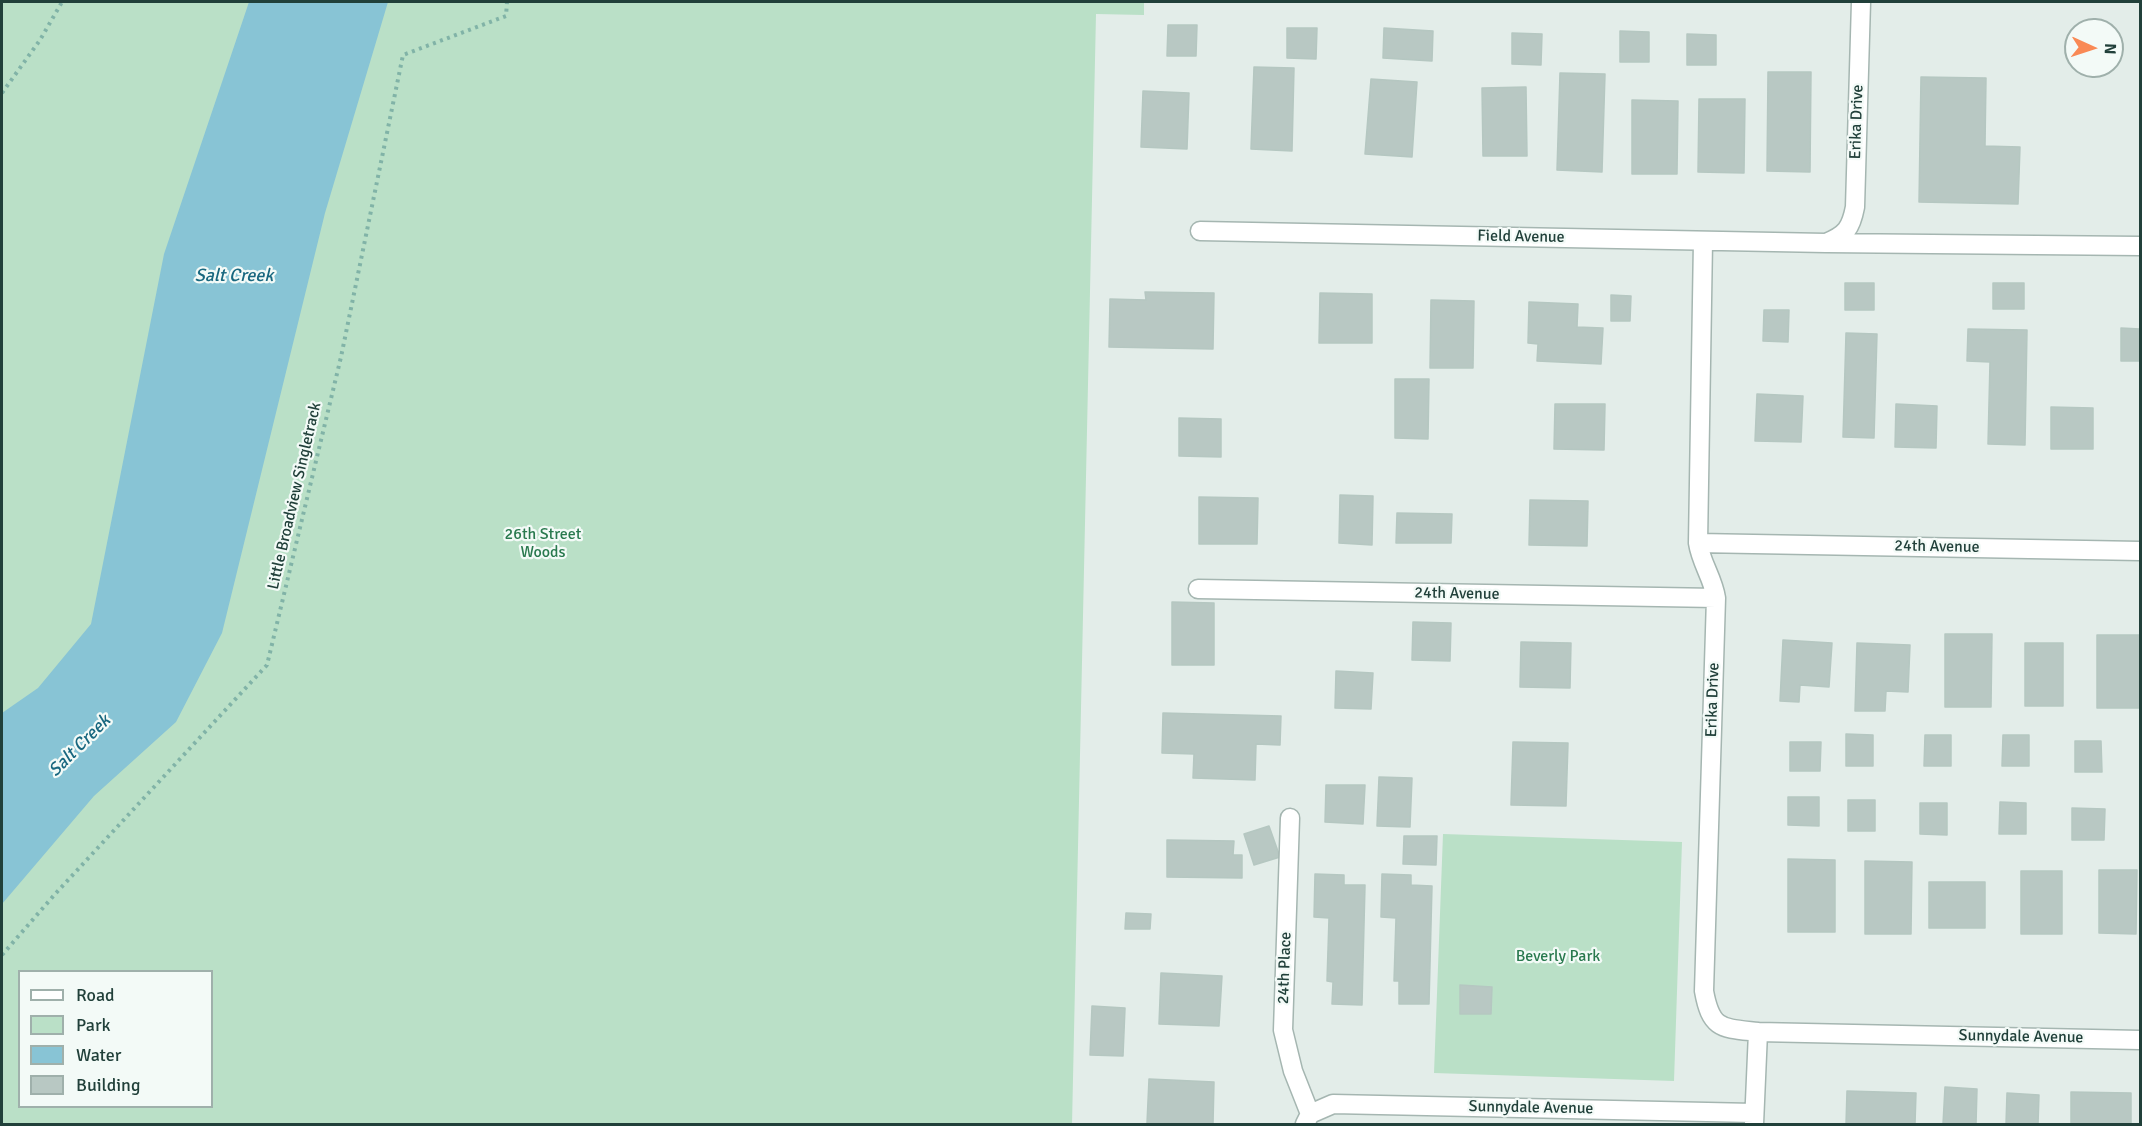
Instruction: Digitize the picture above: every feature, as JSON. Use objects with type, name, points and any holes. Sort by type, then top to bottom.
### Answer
[{"type":"street","name":"Erika Drive","points":[[1833,240],[1852,223],[1855,207],[1861,2]]},
{"type":"street","name":"Field Avenue","points":[[1200,231],[1703,241],[1833,240],[2140,246]]},
{"type":"street","name":"Erika Drive","points":[[1703,241],[1698,543],[1700,556],[1714,586],[1716,598],[1704,991],[1711,1018],[1722,1027],[1758,1032]]},
{"type":"street","name":"24th Avenue","points":[[1698,543],[2140,551]]},
{"type":"street","name":"24th Avenue","points":[[1198,589],[1716,598]]},
{"type":"street","name":"24th Place","points":[[1290,818],[1283,1030],[1307,1119]]},
{"type":"street","name":"Sunnydale Avenue","points":[[1758,1032],[2140,1040]]},
{"type":"street","points":[[1754,1119],[1758,1032]]},
{"type":"street","name":"Sunnydale Avenue","points":[[1307,1119],[1333,1104],[1754,1119]]},
{"type":"path","points":[[2,93],[40,40],[62,2]]},
{"type":"path","name":"Little Broadview Singletrack","points":[[2,955],[56,892],[267,665],[341,357],[403,55],[506,16],[507,2]]},
{"type":"green space","name":"26th Street Woods","points":[[2,2],[1144,2],[1144,15],[1096,14],[1072,1124],[2,1124]]},
{"type":"green space","name":"Beverly Park","points":[[1443,834],[1682,842],[1674,1081],[1434,1073]]},
{"type":"water","name":"Salt Creek","points":[[249,2],[388,2],[325,213],[222,633],[176,722],[94,796],[2,904],[2,713],[38,688],[91,624],[164,254]]},
{"type":"building","points":[[1168,25],[1197,25],[1196,56],[1167,56]]},
{"type":"building","points":[[1287,28],[1317,28],[1316,59],[1287,58]]},
{"type":"building","points":[[1384,28],[1433,31],[1432,61],[1383,58]]},
{"type":"building","points":[[1620,31],[1649,32],[1649,62],[1620,62]]},
{"type":"building","points":[[1512,33],[1542,34],[1541,65],[1512,64]]},
{"type":"building","points":[[1687,34],[1716,35],[1716,65],[1687,65]]},
{"type":"building","points":[[1254,67],[1294,68],[1292,151],[1251,149]]},
{"type":"building","points":[[1768,72],[1811,72],[1810,172],[1767,171]]},
{"type":"building","points":[[1560,73],[1605,74],[1602,172],[1557,170]]},
{"type":"building","points":[[1921,77],[1986,78],[1985,146],[2020,147],[2018,204],[1919,202]]},
{"type":"building","points":[[1371,79],[1417,82],[1412,157],[1365,154]]},
{"type":"building","points":[[1526,87],[1527,156],[1483,156],[1482,88]]},
{"type":"building","points":[[1143,91],[1189,93],[1187,149],[1141,147]]},
{"type":"building","points":[[1699,99],[1745,99],[1744,173],[1698,172]]},
{"type":"building","points":[[1632,100],[1678,101],[1677,174],[1632,174]]},
{"type":"building","points":[[1845,283],[1874,283],[1874,310],[1845,310]]},
{"type":"building","points":[[1993,283],[2024,283],[2024,309],[1993,309]]},
{"type":"building","points":[[1145,292],[1214,293],[1213,349],[1109,347],[1110,299],[1146,300]]},
{"type":"building","points":[[1320,293],[1372,294],[1372,343],[1319,343]]},
{"type":"building","points":[[1611,295],[1631,296],[1630,321],[1611,321]]},
{"type":"building","points":[[1431,300],[1474,301],[1473,368],[1430,368]]},
{"type":"building","points":[[1529,302],[1578,304],[1577,327],[1603,328],[1601,364],[1537,361],[1538,344],[1528,343]]},
{"type":"building","points":[[1764,310],[1789,310],[1788,342],[1763,341]]},
{"type":"building","points":[[2121,328],[2140,329],[2140,361],[2121,361]]},
{"type":"building","points":[[1968,329],[2027,330],[2025,445],[1988,444],[1990,362],[1967,361]]},
{"type":"building","points":[[1846,333],[1877,334],[1874,438],[1843,437]]},
{"type":"building","points":[[1395,379],[1429,379],[1428,439],[1395,438]]},
{"type":"building","points":[[1757,394],[1803,396],[1801,442],[1755,441]]},
{"type":"building","points":[[1555,404],[1605,404],[1604,450],[1554,449]]},
{"type":"building","points":[[1896,404],[1937,406],[1936,448],[1895,447]]},
{"type":"building","points":[[2051,407],[2093,408],[2093,449],[2051,449]]},
{"type":"building","points":[[1179,418],[1221,419],[1221,457],[1179,456]]},
{"type":"building","points":[[1340,495],[1373,496],[1372,545],[1339,543]]},
{"type":"building","points":[[1199,497],[1258,498],[1257,544],[1199,544]]},
{"type":"building","points":[[1530,500],[1588,501],[1587,546],[1529,545]]},
{"type":"building","points":[[1397,513],[1452,514],[1451,543],[1396,543]]},
{"type":"building","points":[[1172,602],[1214,603],[1214,665],[1172,665]]},
{"type":"building","points":[[1413,622],[1451,623],[1450,661],[1412,660]]},
{"type":"building","points":[[1945,634],[1992,634],[1991,707],[1945,707]]},
{"type":"building","points":[[2097,635],[2140,635],[2140,708],[2097,708]]},
{"type":"building","points":[[1783,640],[1832,643],[1829,687],[1800,685],[1799,702],[1780,701]]},
{"type":"building","points":[[1521,642],[1571,643],[1570,688],[1520,687]]},
{"type":"building","points":[[1857,643],[1910,645],[1908,692],[1886,691],[1885,711],[1855,711]]},
{"type":"building","points":[[2025,643],[2063,643],[2063,706],[2025,706]]},
{"type":"building","points":[[1336,671],[1373,673],[1371,709],[1335,708]]},
{"type":"building","points":[[1163,713],[1281,716],[1280,745],[1256,744],[1255,780],[1193,778],[1194,754],[1162,753]]},
{"type":"building","points":[[1846,734],[1873,735],[1873,766],[1846,766]]},
{"type":"building","points":[[1925,735],[1951,735],[1951,766],[1924,766]]},
{"type":"building","points":[[2003,735],[2029,735],[2029,766],[2002,766]]},
{"type":"building","points":[[2075,741],[2101,741],[2102,772],[2075,772]]},
{"type":"building","points":[[1513,742],[1568,743],[1566,806],[1511,805]]},
{"type":"building","points":[[1790,742],[1821,742],[1820,771],[1790,771]]},
{"type":"building","points":[[1379,777],[1412,778],[1410,827],[1377,826]]},
{"type":"building","points":[[1326,785],[1365,785],[1363,824],[1325,822]]},
{"type":"building","points":[[1788,797],[1819,797],[1819,826],[1788,825]]},
{"type":"building","points":[[1848,800],[1875,800],[1875,831],[1848,831]]},
{"type":"building","points":[[2000,802],[2026,803],[2026,834],[1999,834]]},
{"type":"building","points":[[1920,803],[1947,803],[1947,835],[1920,834]]},
{"type":"building","points":[[2072,808],[2105,809],[2104,840],[2072,840]]},
{"type":"building","points":[[1269,826],[1280,857],[1254,865],[1244,834]]},
{"type":"building","points":[[1404,836],[1437,836],[1436,865],[1403,864]]},
{"type":"building","points":[[1167,840],[1234,841],[1233,855],[1242,855],[1242,878],[1167,877]]},
{"type":"building","points":[[1788,859],[1835,860],[1835,932],[1788,932]]},
{"type":"building","points":[[1865,861],[1912,862],[1911,934],[1865,934]]},
{"type":"building","points":[[2099,870],[2137,870],[2136,934],[2099,933]]},
{"type":"building","points":[[2021,871],[2062,871],[2062,934],[2021,934]]},
{"type":"building","points":[[1315,874],[1344,875],[1344,885],[1365,885],[1362,1005],[1332,1004],[1333,982],[1327,981],[1329,918],[1314,917]]},
{"type":"building","points":[[1382,874],[1411,875],[1411,885],[1432,886],[1429,1004],[1399,1004],[1399,981],[1394,981],[1396,918],[1381,917]]},
{"type":"building","points":[[1929,882],[1985,882],[1985,928],[1929,928]]},
{"type":"building","points":[[1126,913],[1151,914],[1150,929],[1125,929]]},
{"type":"building","points":[[1161,973],[1222,976],[1219,1026],[1159,1024]]},
{"type":"building","points":[[1460,985],[1492,987],[1491,1014],[1460,1014]]},
{"type":"building","points":[[1092,1006],[1125,1008],[1123,1056],[1090,1055]]},
{"type":"building","points":[[1149,1079],[1214,1082],[1213,1124],[1147,1123]]},
{"type":"building","points":[[1945,1087],[1977,1089],[1976,1124],[1943,1124]]},
{"type":"building","points":[[1847,1091],[1916,1093],[1915,1124],[1846,1124]]},
{"type":"building","points":[[2071,1092],[2131,1093],[2131,1124],[2071,1124]]},
{"type":"building","points":[[2007,1093],[2039,1095],[2038,1124],[2006,1124]]}]
